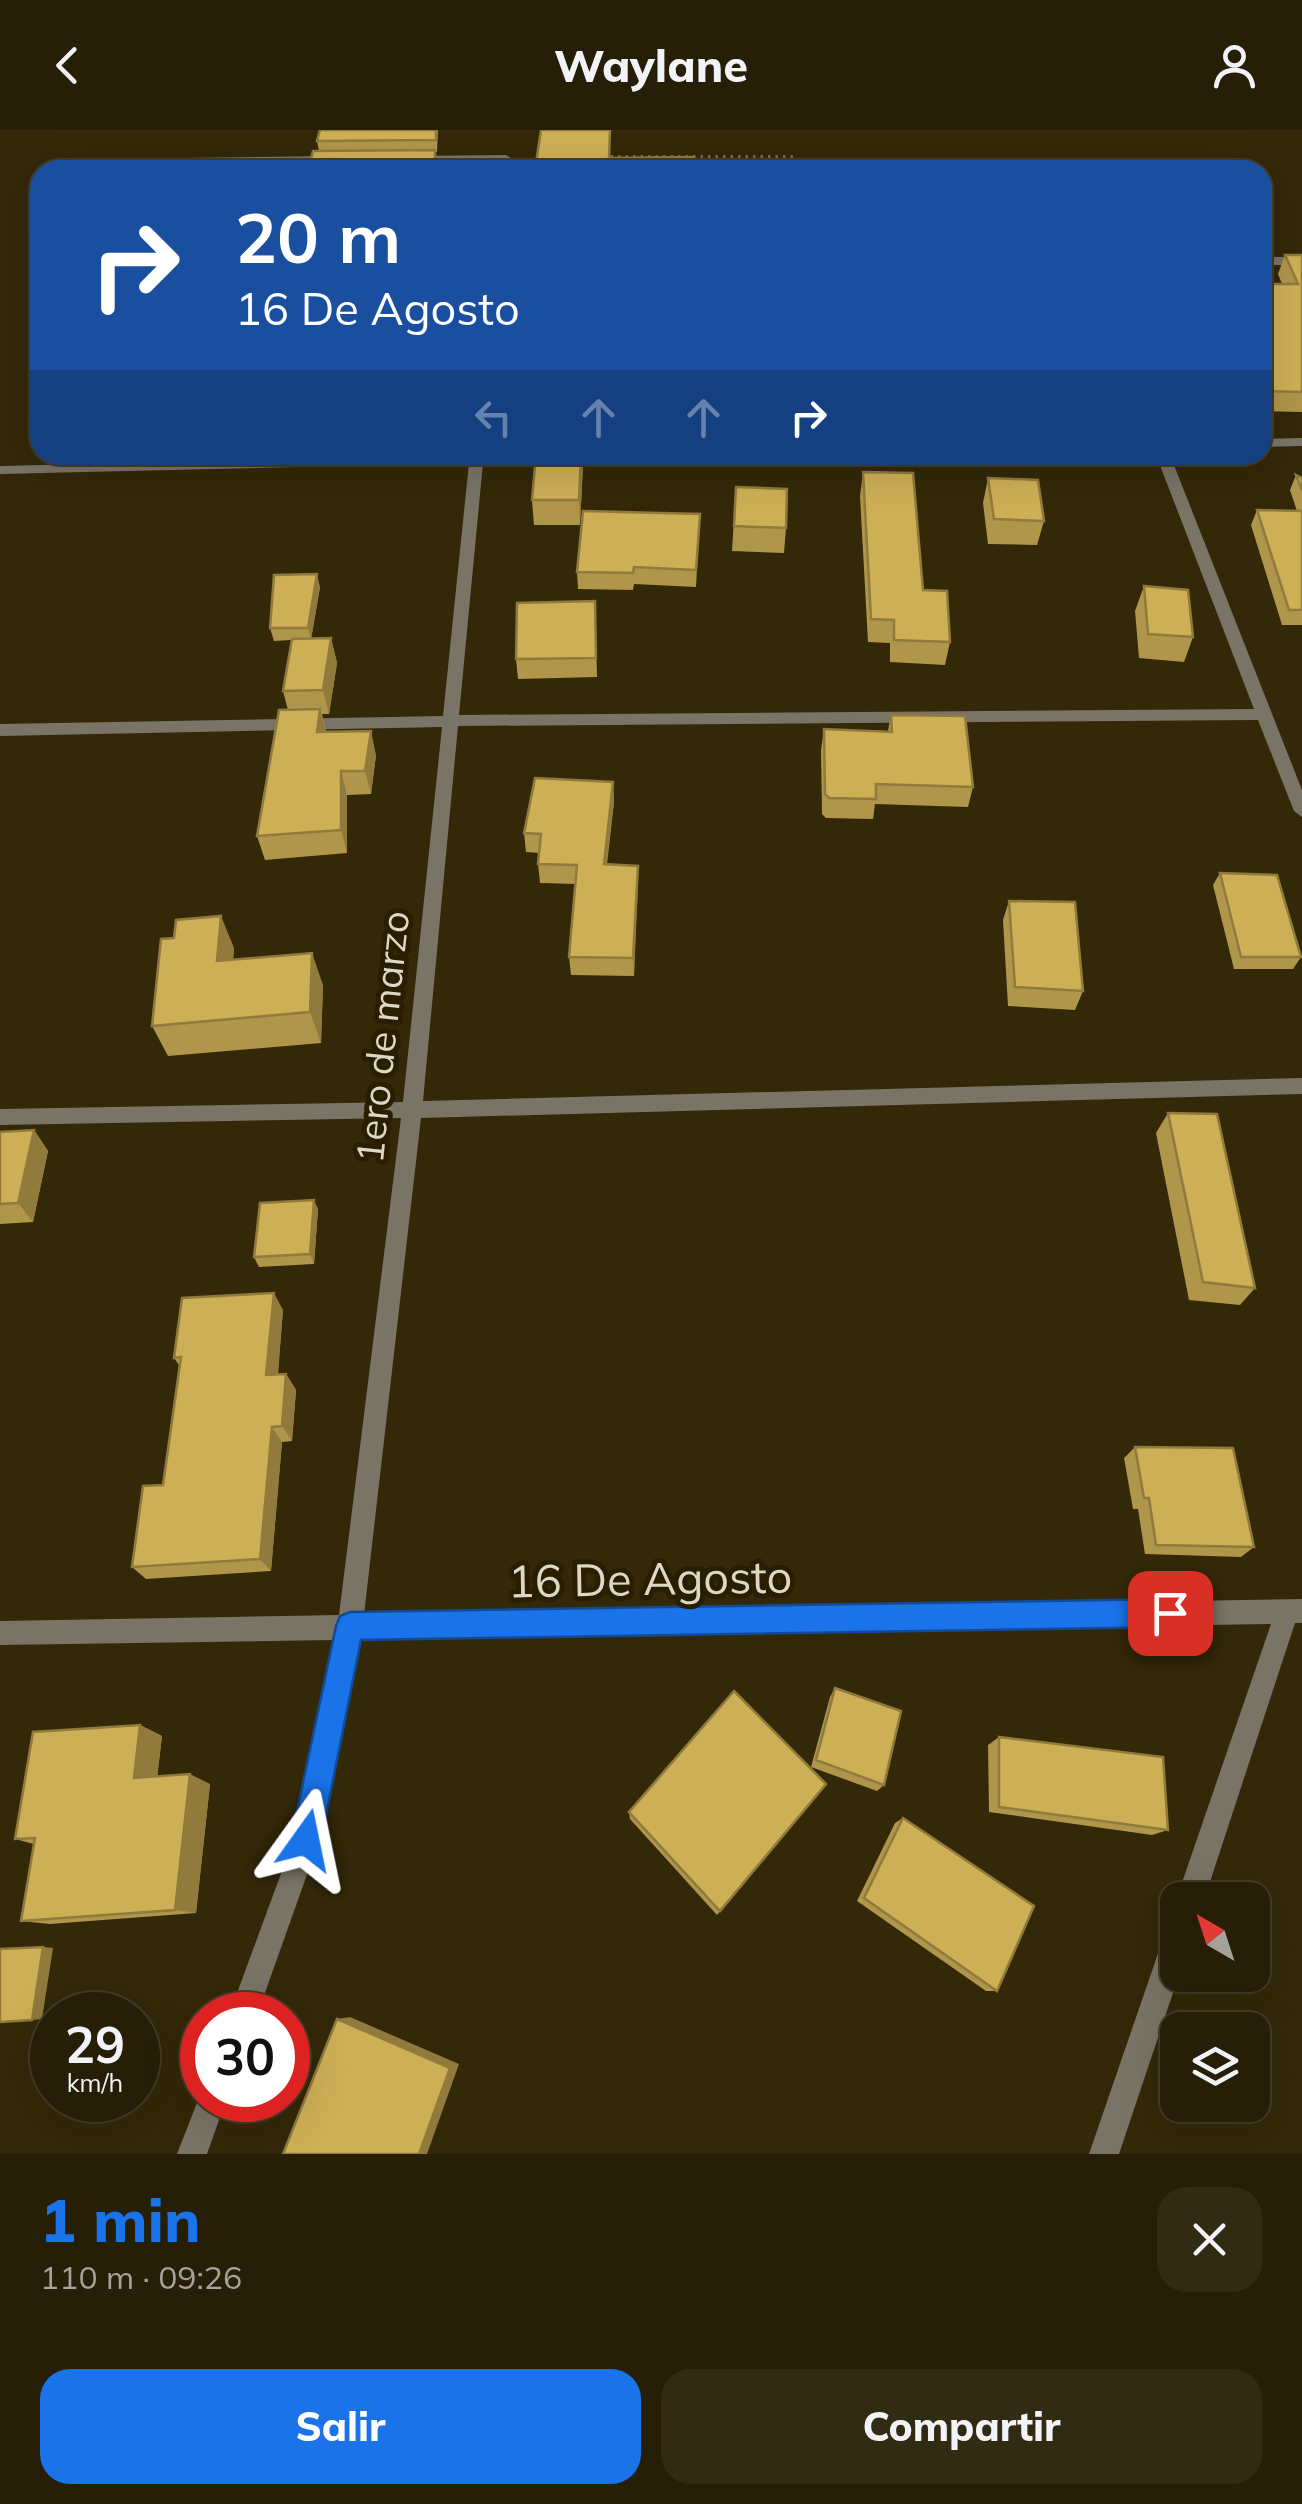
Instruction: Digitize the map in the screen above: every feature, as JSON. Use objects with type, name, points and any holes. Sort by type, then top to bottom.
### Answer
[{"type":"street","points":[[270,160],[349,159]]},
{"type":"street","points":[[388,159],[412,160]]},
{"type":"street","points":[[1272,261],[1302,261]]},
{"type":"street","points":[[1272,443],[1302,442]]},
{"type":"street","points":[[0,470],[183,465]]},
{"type":"street","name":"1ero de marzo","points":[[350,1626],[412,1110],[475,465]]},
{"type":"street","points":[[1167,465],[1302,811]]},
{"type":"street","points":[[0,730],[450,721],[1264,714]]},
{"type":"street","points":[[0,1117],[1302,1086]]},
{"type":"street","points":[[1196,1882],[1294,1611]]},
{"type":"street","name":"16 De Agosto","points":[[0,1633],[1294,1611]]},
{"type":"street","points":[[250,1992],[306,1840],[350,1626]]},
{"type":"street","points":[[1104,2154],[1160,1989]]},
{"type":"street","points":[[192,2154],[204,2122]]},
{"type":"path","points":[[602,157],[793,156]]},
{"type":"building","points":[[320,130],[436,130],[436,140],[317,141]]},
{"type":"building","points":[[541,130],[610,130],[609,158],[694,157],[694,160],[536,160]]},
{"type":"building","points":[[435,150],[435,160],[311,160],[313,151]]},
{"type":"building","points":[[1285,255],[1302,255],[1302,392],[1272,391],[1272,284],[1298,284]]},
{"type":"building","points":[[535,465],[581,465],[579,500],[532,500]]},
{"type":"building","points":[[863,472],[913,473],[923,590],[947,591],[950,642],[894,640],[894,620],[871,619]]},
{"type":"building","points":[[988,478],[1038,480],[1044,521],[994,519]]},
{"type":"building","points":[[736,487],[787,489],[786,528],[734,526]]},
{"type":"building","points":[[1257,510],[1302,511],[1302,610],[1289,610]]},
{"type":"building","points":[[583,511],[700,514],[696,570],[634,567],[633,573],[577,572]]},
{"type":"building","points":[[317,574],[308,628],[270,628],[274,575]]},
{"type":"building","points":[[1144,586],[1188,590],[1193,637],[1148,634]]},
{"type":"building","points":[[595,601],[596,658],[516,659],[517,603]]},
{"type":"building","points":[[331,638],[323,690],[283,691],[292,639]]},
{"type":"building","points":[[320,709],[317,732],[371,731],[365,771],[341,771],[341,830],[257,836],[279,710]]},
{"type":"building","points":[[891,715],[965,716],[973,787],[876,784],[876,799],[829,798],[825,794],[824,729],[892,732]]},
{"type":"building","points":[[535,778],[613,782],[604,864],[638,866],[633,958],[569,957],[577,865],[538,864],[541,834],[524,833]]},
{"type":"building","points":[[1220,873],[1277,875],[1301,957],[1241,957]]},
{"type":"building","points":[[1009,901],[1075,902],[1083,991],[1015,987]]},
{"type":"building","points":[[221,916],[217,961],[312,953],[310,1012],[152,1026],[161,939],[174,938],[176,920]]},
{"type":"building","points":[[1168,1113],[1217,1114],[1255,1288],[1203,1282]]},
{"type":"building","points":[[34,1130],[18,1203],[0,1204],[0,1132]]},
{"type":"building","points":[[314,1200],[310,1254],[254,1257],[260,1203]]},
{"type":"building","points":[[274,1293],[266,1375],[286,1374],[282,1426],[272,1427],[260,1559],[132,1567],[143,1486],[163,1485],[181,1357],[174,1358],[182,1298]]},
{"type":"building","points":[[1135,1447],[1233,1448],[1254,1547],[1156,1545],[1149,1498],[1144,1498]]},
{"type":"building","points":[[835,1688],[901,1711],[884,1785],[816,1760]]},
{"type":"building","points":[[734,1691],[826,1784],[720,1911],[629,1812]]},
{"type":"building","points":[[140,1725],[134,1778],[190,1774],[175,1910],[21,1921],[35,1838],[15,1839],[33,1732]]},
{"type":"building","points":[[999,1737],[1163,1757],[1168,1830],[999,1807]]},
{"type":"building","points":[[903,1818],[1034,1906],[997,1991],[864,1898]]},
{"type":"building","points":[[43,1947],[36,1992],[30,1992],[30,2020],[0,2022],[0,1949]]},
{"type":"building","points":[[337,2019],[450,2068],[419,2154],[283,2154],[296,2122],[310,2122],[310,2086]]},
{"type":"route","points":[[306,1840],[350,1626],[1170,1613]]}]
